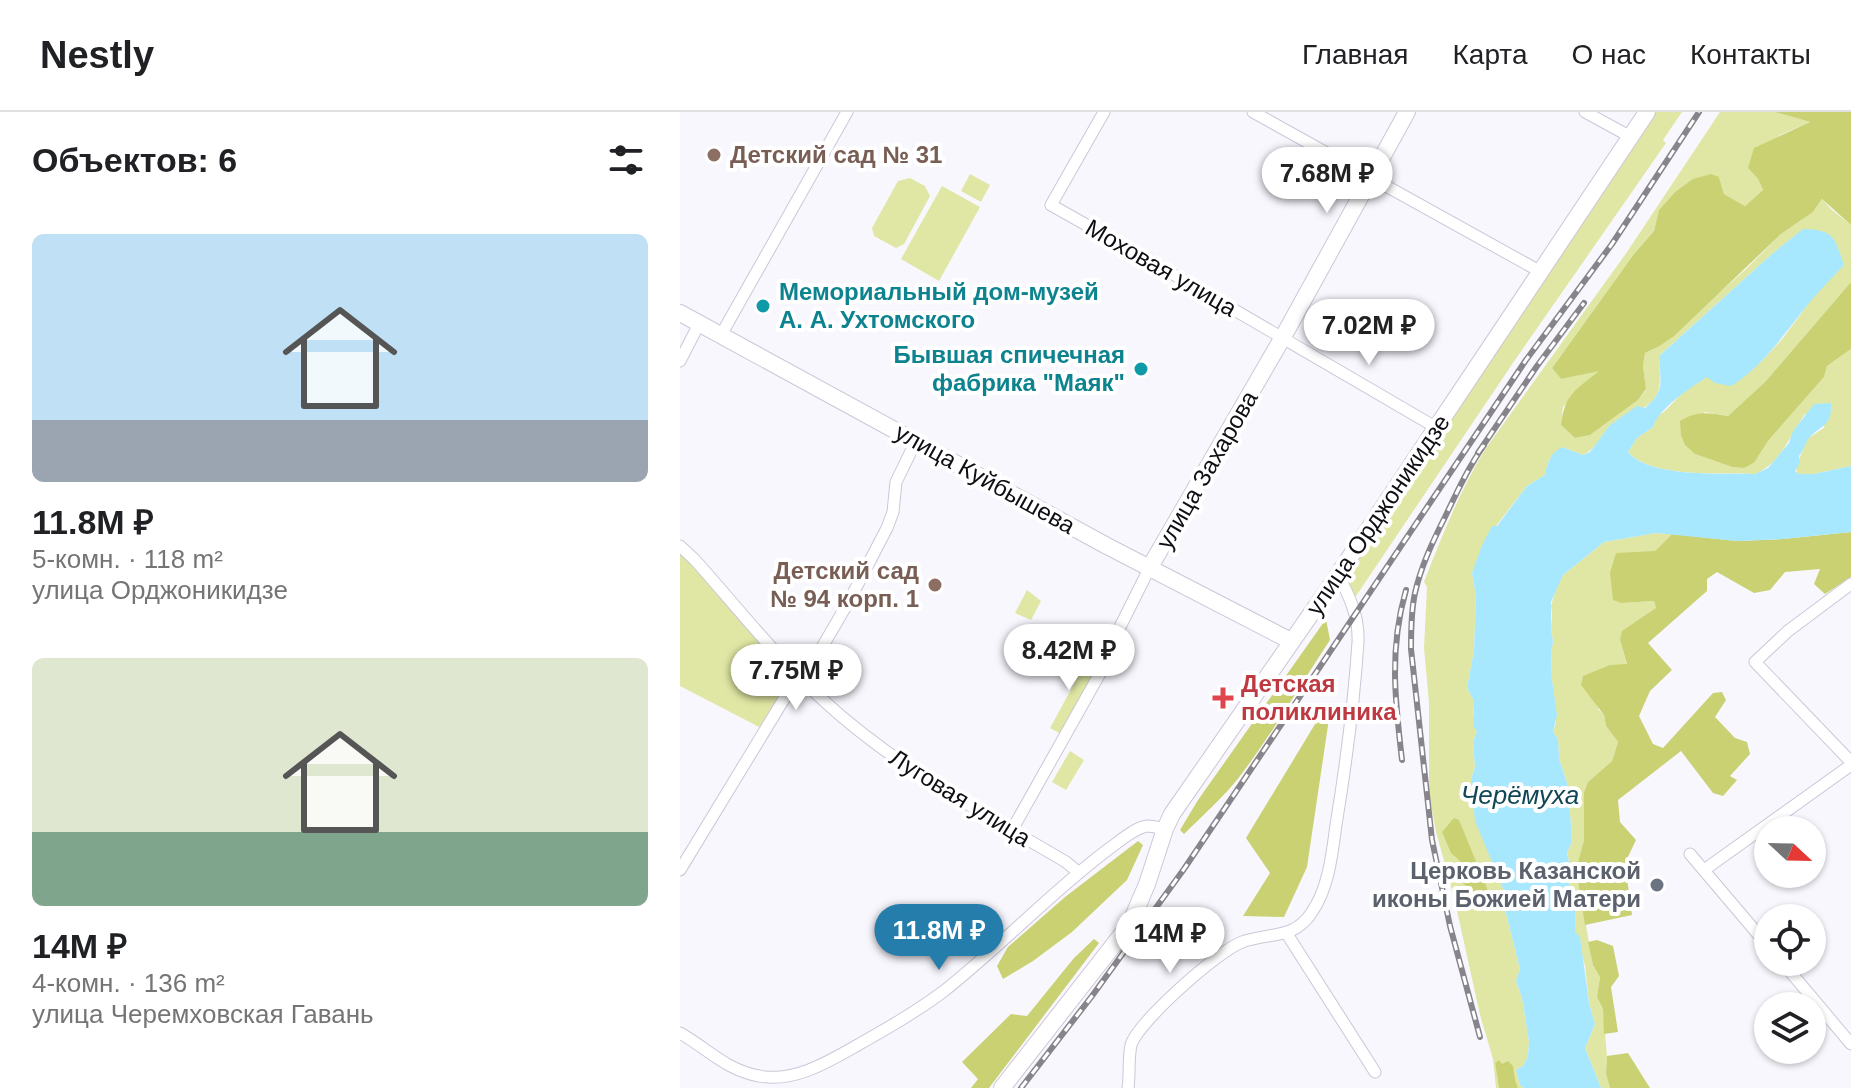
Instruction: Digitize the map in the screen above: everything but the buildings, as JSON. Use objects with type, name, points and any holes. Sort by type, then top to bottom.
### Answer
[{"type":"street","points":[[721,335],[847,112]]},
{"type":"street","name":"Моховая улица","points":[[1104,112],[1051,205],[1437,428]]},
{"type":"street","points":[[1253,112],[1541,272]]},
{"type":"street","name":"улица Захарова","points":[[1012,830],[1112,652],[1116,635],[1150,567],[1283,337],[1407,112]]},
{"type":"street","points":[[1585,112],[1631,137]]},
{"type":"street","name":"улица Орджоникидзе","points":[[1002,1088],[1130,924],[1165,829],[1185,795],[1338,575],[1647,112]]},
{"type":"street","name":"улица Куйбышева","points":[[680,313],[1291,641]]},
{"type":"street","points":[[680,361],[699,324]]},
{"type":"street","points":[[680,870],[849,601],[887,528],[893,512],[896,482],[916,441]]},
{"type":"street","name":"Луговая улица","points":[[680,546],[835,711],[893,757],[1078,872]]},
{"type":"street","points":[[1128,1088],[1132,1044],[1140,1030],[1172,997],[1219,956],[1241,943],[1287,934],[1299,928],[1312,914],[1323,893],[1342,792],[1359,631],[1348,594],[1338,575]]},
{"type":"street","points":[[1704,870],[1851,764],[1755,662],[1788,631],[1851,584]]},
{"type":"street","points":[[680,1033],[733,1068],[762,1077],[798,1074],[820,1065],[908,1016],[943,991],[1078,872],[1128,835],[1146,826],[1165,829]]},
{"type":"street","points":[[1690,854],[1754,929]]},
{"type":"street","points":[[1287,934],[1375,1072]]},
{"type":"street","points":[[1794,976],[1851,1044]]},
{"type":"green space","points":[[1653,112],[1682,112],[1663,140],[1666,143],[1354,599],[1349,571]]},
{"type":"green space","points":[[1720,112],[1775,112],[1810,122],[1780,135],[1748,168],[1763,190],[1745,206],[1724,194],[1719,177],[1675,192],[1659,210],[1654,231],[1552,368],[1561,379],[1601,370],[1563,407],[1561,425],[1575,438],[1590,435],[1638,400],[1646,390],[1645,353],[1658,347],[1781,234],[1813,212],[1822,199],[1851,225],[1851,282],[1765,382],[1728,416],[1704,412],[1695,454],[1732,467],[1744,468],[1754,463],[1768,441],[1824,377],[1827,366],[1851,349],[1851,466],[1814,474],[1797,474],[1796,467],[1807,439],[1825,427],[1805,414],[1778,456],[1755,474],[1669,470],[1638,460],[1628,452],[1637,438],[1653,427],[1656,417],[1685,390],[1707,377],[1761,362],[1783,338],[1803,311],[1804,229],[1659,356],[1659,390],[1652,402],[1613,424],[1583,455],[1562,447],[1549,460],[1545,475],[1527,486],[1496,526],[1472,573],[1476,596],[1474,651],[1467,688],[1473,699],[1477,731],[1473,742],[1475,767],[1471,779],[1492,860],[1506,896],[1506,913],[1520,969],[1516,981],[1529,1041],[1528,1056],[1523,1066],[1516,1070],[1520,1085],[1524,1088],[1518,1088],[1508,1068],[1495,1063],[1499,1088],[1496,1088],[1493,1059],[1429,794],[1429,703],[1424,648],[1427,587],[1424,582],[1460,497],[1486,448],[1627,252]]},
{"type":"green space","points":[[1775,112],[1851,112],[1851,225],[1822,199],[1813,212],[1781,234],[1674,336],[1645,353],[1646,389],[1638,400],[1590,435],[1575,438],[1561,425],[1565,406],[1573,393],[1599,371],[1561,379],[1552,368],[1654,231],[1659,210],[1675,192],[1693,179],[1711,174],[1719,177],[1724,194],[1745,206],[1763,190],[1748,168],[1754,148],[1810,122]]},
{"type":"green space","points":[[970,174],[990,185],[981,202],[961,191]]},
{"type":"green space","points":[[910,178],[925,186],[930,196],[904,244],[896,248],[874,236],[872,228],[898,181]]},
{"type":"green space","points":[[942,186],[980,207],[939,281],[901,259]]},
{"type":"green space","points":[[1851,282],[1851,349],[1827,366],[1824,377],[1768,441],[1754,463],[1744,468],[1732,467],[1695,454],[1685,445],[1680,421],[1698,414],[1728,416],[1765,382]]},
{"type":"green space","points":[[1851,532],[1851,577],[1825,594],[1814,584],[1820,569],[1785,572],[1770,590],[1754,593],[1717,572],[1707,579],[1707,591],[1648,643],[1672,670],[1650,691],[1639,716],[1653,744],[1663,748],[1713,693],[1722,692],[1726,700],[1715,717],[1735,738],[1747,742],[1750,754],[1730,776],[1737,780],[1723,796],[1713,793],[1681,751],[1618,800],[1620,822],[1636,840],[1625,863],[1632,915],[1585,925],[1576,869],[1584,840],[1584,792],[1588,782],[1612,761],[1618,742],[1606,726],[1604,715],[1581,685],[1583,676],[1610,665],[1627,664],[1620,640],[1622,631],[1656,608],[1654,601],[1622,603],[1613,600],[1610,573],[1616,553],[1655,551],[1672,534],[1737,541]]},
{"type":"green space","points":[[1656,533],[1672,534],[1655,551],[1622,603],[1654,601],[1656,608],[1620,640],[1627,665],[1598,709],[1618,742],[1612,761],[1588,782],[1584,792],[1584,840],[1576,869],[1593,965],[1600,977],[1597,997],[1603,1009],[1606,1074],[1610,1088],[1601,1088],[1585,1048],[1595,1024],[1585,966],[1575,932],[1575,898],[1566,877],[1570,866],[1567,853],[1572,841],[1568,786],[1559,759],[1558,739],[1553,732],[1556,722],[1551,606],[1563,575],[1604,542]]},
{"type":"green space","points":[[680,552],[791,675],[761,728],[680,686]]},
{"type":"green space","points":[[1027,590],[1041,601],[1031,620],[1015,613]]},
{"type":"green space","points":[[1326,619],[1330,640],[1275,726],[1234,784],[1184,834],[1180,830],[1198,800]]},
{"type":"green space","points":[[1098,640],[1109,647],[1061,734],[1050,728]]},
{"type":"green space","points":[[1323,711],[1330,712],[1307,867],[1284,917],[1243,916],[1270,873],[1246,838]]},
{"type":"green space","points":[[1070,751],[1084,760],[1066,790],[1052,782]]},
{"type":"green space","points":[[1454,818],[1459,820],[1491,898],[1490,907],[1484,905],[1479,892],[1472,891],[1456,877],[1462,867],[1451,853],[1442,832]]},
{"type":"green space","points":[[1138,841],[1143,845],[1127,880],[1072,932],[1003,979],[997,966],[1008,947],[1065,897]]},
{"type":"green space","points":[[1094,939],[1099,943],[989,1088],[971,1088],[978,1079],[962,1062],[1011,1014],[1027,1016],[1074,958]]},
{"type":"green space","points":[[1597,940],[1613,946],[1619,976],[1611,987],[1618,1032],[1604,1034],[1603,1009],[1597,997],[1600,977],[1593,965],[1588,942]]},
{"type":"green space","points":[[1628,1053],[1650,1088],[1610,1088],[1606,1074],[1607,1056]]},
{"type":"green space","points":[[1499,1060],[1502,1064],[1508,1061],[1513,1066],[1518,1088],[1499,1088],[1495,1063]]},
{"type":"water","name":"Черёмуха","points":[[1803,229],[1822,231],[1832,237],[1844,265],[1751,371],[1731,386],[1715,383],[1707,377],[1668,406],[1653,427],[1637,438],[1628,452],[1638,460],[1669,470],[1755,474],[1768,468],[1789,443],[1793,431],[1814,404],[1831,403],[1828,421],[1808,439],[1795,471],[1814,474],[1851,466],[1851,532],[1737,541],[1656,533],[1604,542],[1563,575],[1551,602],[1552,680],[1557,715],[1553,732],[1558,739],[1559,759],[1568,786],[1572,841],[1567,853],[1570,866],[1566,877],[1575,898],[1575,932],[1580,937],[1595,1024],[1585,1048],[1601,1088],[1524,1088],[1520,1085],[1516,1070],[1523,1066],[1528,1056],[1529,1041],[1516,981],[1520,969],[1506,913],[1506,896],[1475,821],[1471,779],[1475,767],[1473,742],[1477,731],[1474,727],[1473,699],[1467,688],[1474,651],[1476,596],[1472,573],[1492,526],[1497,526],[1527,486],[1545,475],[1552,455],[1562,447],[1583,455],[1590,452],[1610,425],[1637,406],[1645,408],[1652,402],[1661,379],[1659,356]]},
{"type":"railway","points":[[1021,1088],[1184,869],[1526,360],[1612,244],[1699,112]]},
{"type":"railway","points":[[1478,453],[1584,303]]},
{"type":"railway","points":[[1480,1037],[1450,926],[1432,840],[1411,642],[1414,600],[1424,563],[1458,489],[1484,445]]},
{"type":"railway","points":[[1402,760],[1395,654],[1406,590]]},
{"type":"place","name":"Детский сад № 31","points":[[714,155]]},
{"type":"place","name":"Мемориальный дом-музей А. А. Ухтомского","points":[[763,306]]},
{"type":"place","name":"Бывшая спичечная фабрика \"Маяк\"","points":[[1141,369]]},
{"type":"place","name":"Детский сад № 94 корп. 1","points":[[935,585]]},
{"type":"place","name":"Детская поликлиника","points":[[1223,698]]},
{"type":"place","name":"Церковь Казанской иконы Божией Матери","points":[[1657,885]]}]
